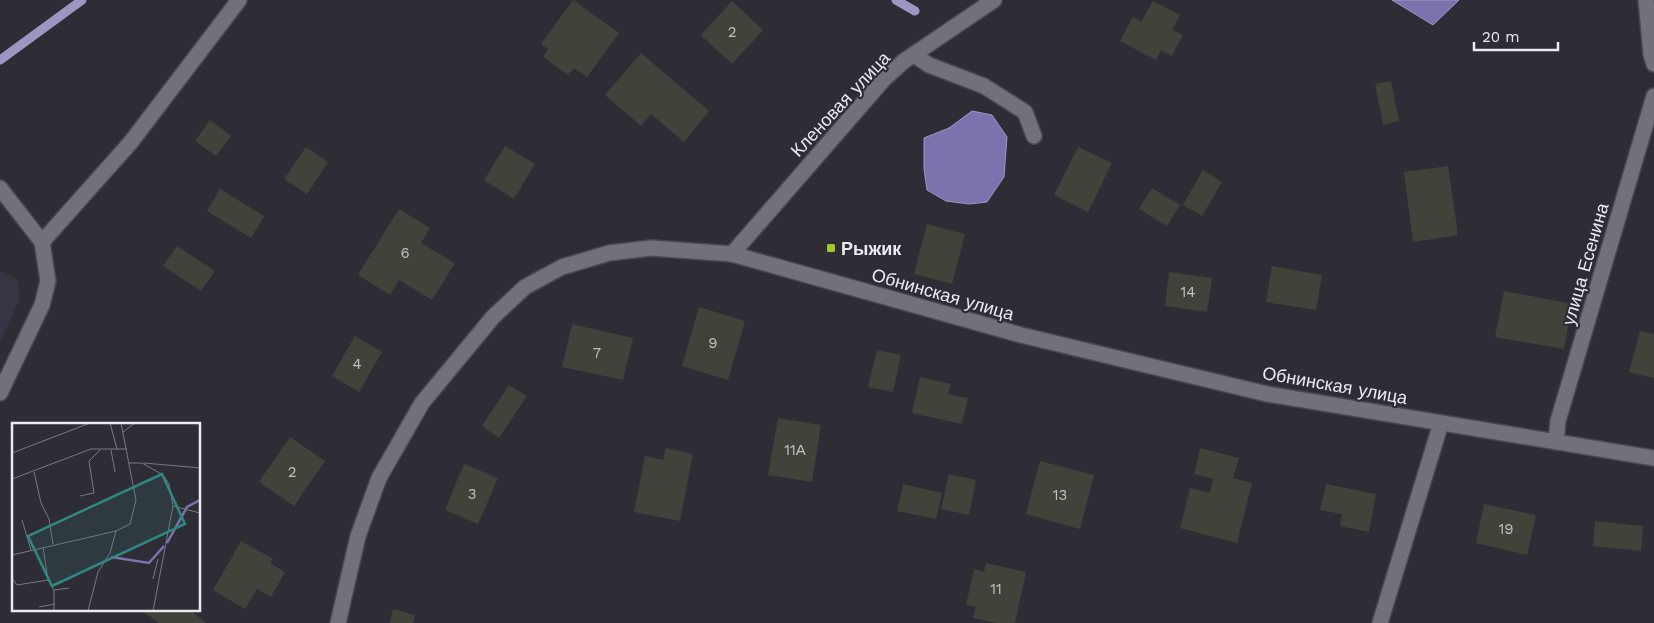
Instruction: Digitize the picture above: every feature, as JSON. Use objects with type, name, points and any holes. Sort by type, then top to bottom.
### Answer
[{"type":"street","points":[[42,242],[131,142],[239,0]]},
{"type":"street","name":"Кленовая улица","points":[[732,254],[890,73],[914,54],[994,0]]},
{"type":"street","points":[[1646,0],[1651,54],[1654,64]]},
{"type":"street","points":[[914,54],[929,65],[984,86],[1025,112],[1034,136]]},
{"type":"street","name":"улица Есенина","points":[[1556,442],[1558,421],[1654,96]]},
{"type":"street","points":[[0,188],[42,242],[48,281],[42,305],[0,393]]},
{"type":"street","name":"Обнинская улица","points":[[338,623],[358,536],[379,478],[422,403],[499,311],[525,287],[562,266],[608,253],[651,248],[732,254],[1021,335],[1267,394],[1654,458]]},
{"type":"street","points":[[1380,623],[1441,423]]},
{"type":"shaded area","points":[[1392,0],[1459,0],[1433,25]]},
{"type":"shaded area","points":[[972,111],[992,115],[1007,137],[1004,177],[987,202],[969,204],[946,201],[927,190],[924,169],[924,138],[949,128]]},
{"type":"shaded area","points":[[0,271],[18,280],[20,299],[0,342]]},
{"type":"building","points":[[573,0],[619,33],[587,77],[574,68],[568,75],[543,57],[548,49],[541,44]]},
{"type":"building","points":[[732,1],[763,30],[732,64],[701,35]]},
{"type":"building","points":[[1153,1],[1180,15],[1172,30],[1183,35],[1172,56],[1161,50],[1156,60],[1120,41],[1133,17],[1141,22]]},
{"type":"building","points":[[641,53],[709,111],[684,142],[651,114],[641,126],[605,95]]},
{"type":"building","points":[[1391,81],[1399,121],[1383,125],[1375,84]]},
{"type":"building","points":[[210,120],[231,136],[216,156],[195,141]]},
{"type":"building","points":[[505,146],[535,164],[514,199],[484,180]]},
{"type":"building","points":[[306,147],[328,162],[307,194],[284,179]]},
{"type":"building","points":[[1078,147],[1112,163],[1088,212],[1054,195]]},
{"type":"building","points":[[1448,166],[1458,235],[1413,242],[1404,172]]},
{"type":"building","points":[[1203,170],[1222,182],[1202,216],[1183,205]]},
{"type":"building","points":[[1152,188],[1180,205],[1167,226],[1139,209]]},
{"type":"building","points":[[220,189],[264,216],[251,238],[207,211]]},
{"type":"building","points":[[399,209],[430,228],[421,243],[455,263],[432,300],[399,280],[390,295],[358,275]]},
{"type":"building","points":[[927,224],[965,234],[952,284],[914,274]]},
{"type":"building","points":[[177,246],[215,271],[201,291],[163,266]]},
{"type":"building","points":[[1272,266],[1322,275],[1316,310],[1266,302]]},
{"type":"building","points":[[1169,272],[1212,278],[1207,312],[1165,306]]},
{"type":"building","points":[[1504,291],[1572,304],[1564,349],[1495,337]]},
{"type":"building","points":[[699,307],[745,321],[728,380],[682,366]]},
{"type":"building","points":[[572,324],[633,338],[623,380],[562,367]]},
{"type":"building","points":[[1640,331],[1654,334],[1654,378],[1629,372]]},
{"type":"building","points":[[355,336],[382,352],[359,392],[332,376]]},
{"type":"building","points":[[877,350],[901,355],[893,392],[868,387]]},
{"type":"building","points":[[920,377],[951,384],[948,394],[968,398],[962,424],[912,413]]},
{"type":"building","points":[[509,385],[527,396],[499,438],[482,426]]},
{"type":"building","points":[[778,418],[821,425],[812,482],[768,475]]},
{"type":"building","points":[[290,437],[325,461],[294,506],[259,482]]},
{"type":"building","points":[[666,448],[693,454],[680,521],[634,512],[645,456],[663,460]]},
{"type":"building","points":[[1200,448],[1239,458],[1233,478],[1252,483],[1237,543],[1180,528],[1190,488],[1210,493],[1213,479],[1194,474]]},
{"type":"building","points":[[1040,461],[1094,475],[1080,529],[1026,514]]},
{"type":"building","points":[[464,464],[498,478],[478,524],[445,510]]},
{"type":"building","points":[[949,474],[976,480],[969,515],[941,509]]},
{"type":"building","points":[[903,484],[942,493],[936,519],[897,511]]},
{"type":"building","points":[[1326,484],[1376,494],[1369,532],[1340,526],[1342,514],[1320,510]]},
{"type":"building","points":[[1484,504],[1536,515],[1527,555],[1476,543]]},
{"type":"building","points":[[1595,521],[1643,526],[1641,551],[1593,546]]},
{"type":"building","points":[[241,541],[273,559],[270,563],[285,572],[271,597],[257,589],[245,609],[213,590]]},
{"type":"building","points":[[986,563],[1026,572],[1015,623],[997,623],[973,618],[976,607],[966,605],[974,569],[984,572]]},
{"type":"building","points":[[393,609],[415,615],[413,623],[390,623]]},
{"type":"building","points":[[140,610],[189,610],[205,622],[204,623],[159,623]]},
{"type":"waterway","points":[[0,60],[82,0]]},
{"type":"waterway","points":[[896,0],[915,11]]},
{"type":"place","name":"Рыжик","points":[[831,248]]}]
